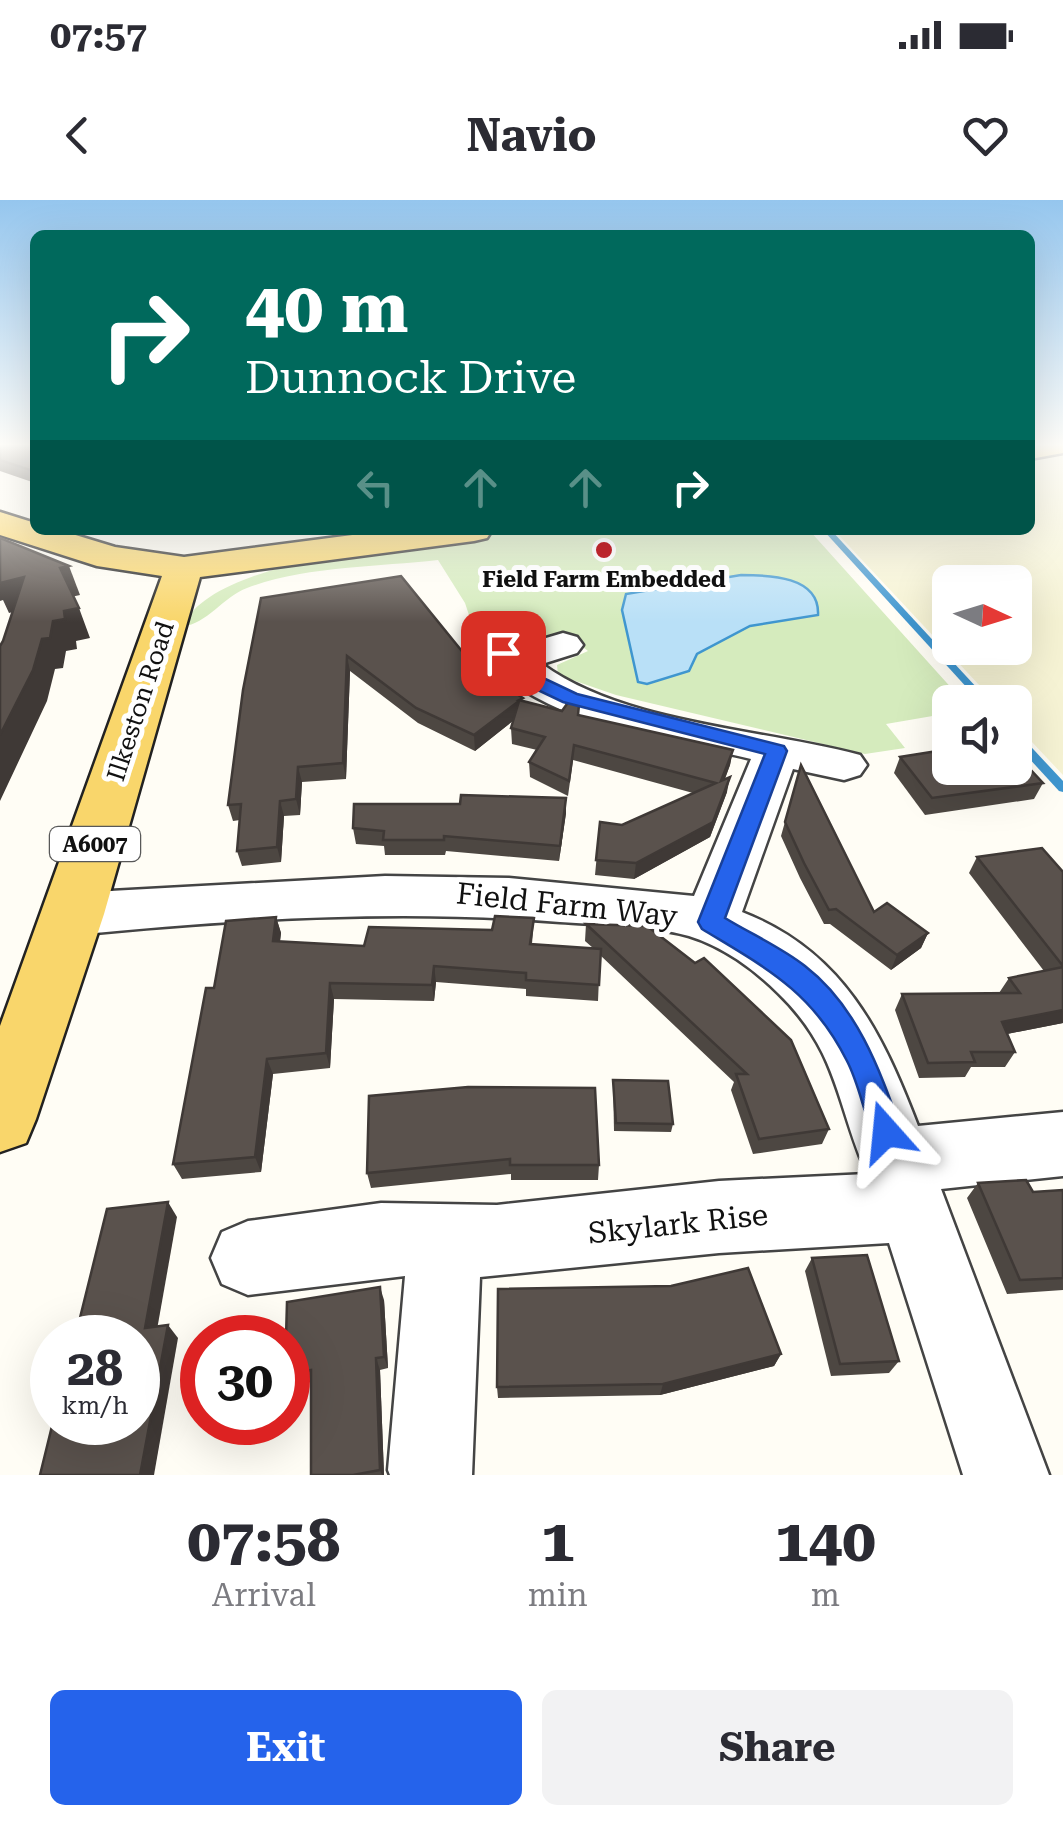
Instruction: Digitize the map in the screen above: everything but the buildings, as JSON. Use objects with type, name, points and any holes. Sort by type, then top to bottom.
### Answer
[{"type":"main road","points":[[0,523],[30,533]]},
{"type":"main road","points":[[38,535],[110,558],[184,568],[430,535]]},
{"type":"main road","name":"Ilkeston Road","points":[[0,1119],[74,914],[184,568]]},
{"type":"street","points":[[563,645],[499,646],[532,680],[570,698],[844,765]]},
{"type":"street","points":[[711,922],[777,751]]},
{"type":"street","name":"Field Farm Way","points":[[74,914],[397,892],[628,908],[711,922],[794,972],[842,1022],[878,1102],[1006,1475]]},
{"type":"street","name":"Skylark Rise","points":[[248,1258],[381,1239],[446,1241],[562,1236],[719,1217],[903,1184],[1063,1144]]},
{"type":"street","points":[[431,1470],[446,1241]]},
{"type":"shaded area","points":[[1035,504],[1063,504],[1063,775],[1032,742],[1032,685],[979,685],[960,665],[1032,665],[1032,565],[932,565],[932,635],[839,535],[1035,535]]},
{"type":"green space","points":[[490,535],[814,535],[949,685],[932,685],[932,716],[886,724],[905,748],[865,754],[616,695],[558,675],[557,665],[588,651],[565,633],[528,642],[517,638],[505,619],[472,624],[465,603],[438,560],[317,571],[269,581],[239,592],[199,621],[183,626],[204,601],[241,581],[289,565]]},
{"type":"water","points":[[741,575],[778,577],[802,585],[811,592],[818,615],[750,626],[697,654],[689,671],[647,684],[638,682],[622,610],[626,594]]},
{"type":"waterway","points":[[832,535],[969,685]]},
{"type":"waterway","points":[[1032,754],[1063,788]]},
{"type":"place","name":"Field Farm Embedded","points":[[604,550]]},
{"type":"route","points":[[503,653],[532,680],[570,698],[777,751],[739,858],[711,922],[794,972],[823,998],[842,1022],[861,1059],[886,1132]]}]
